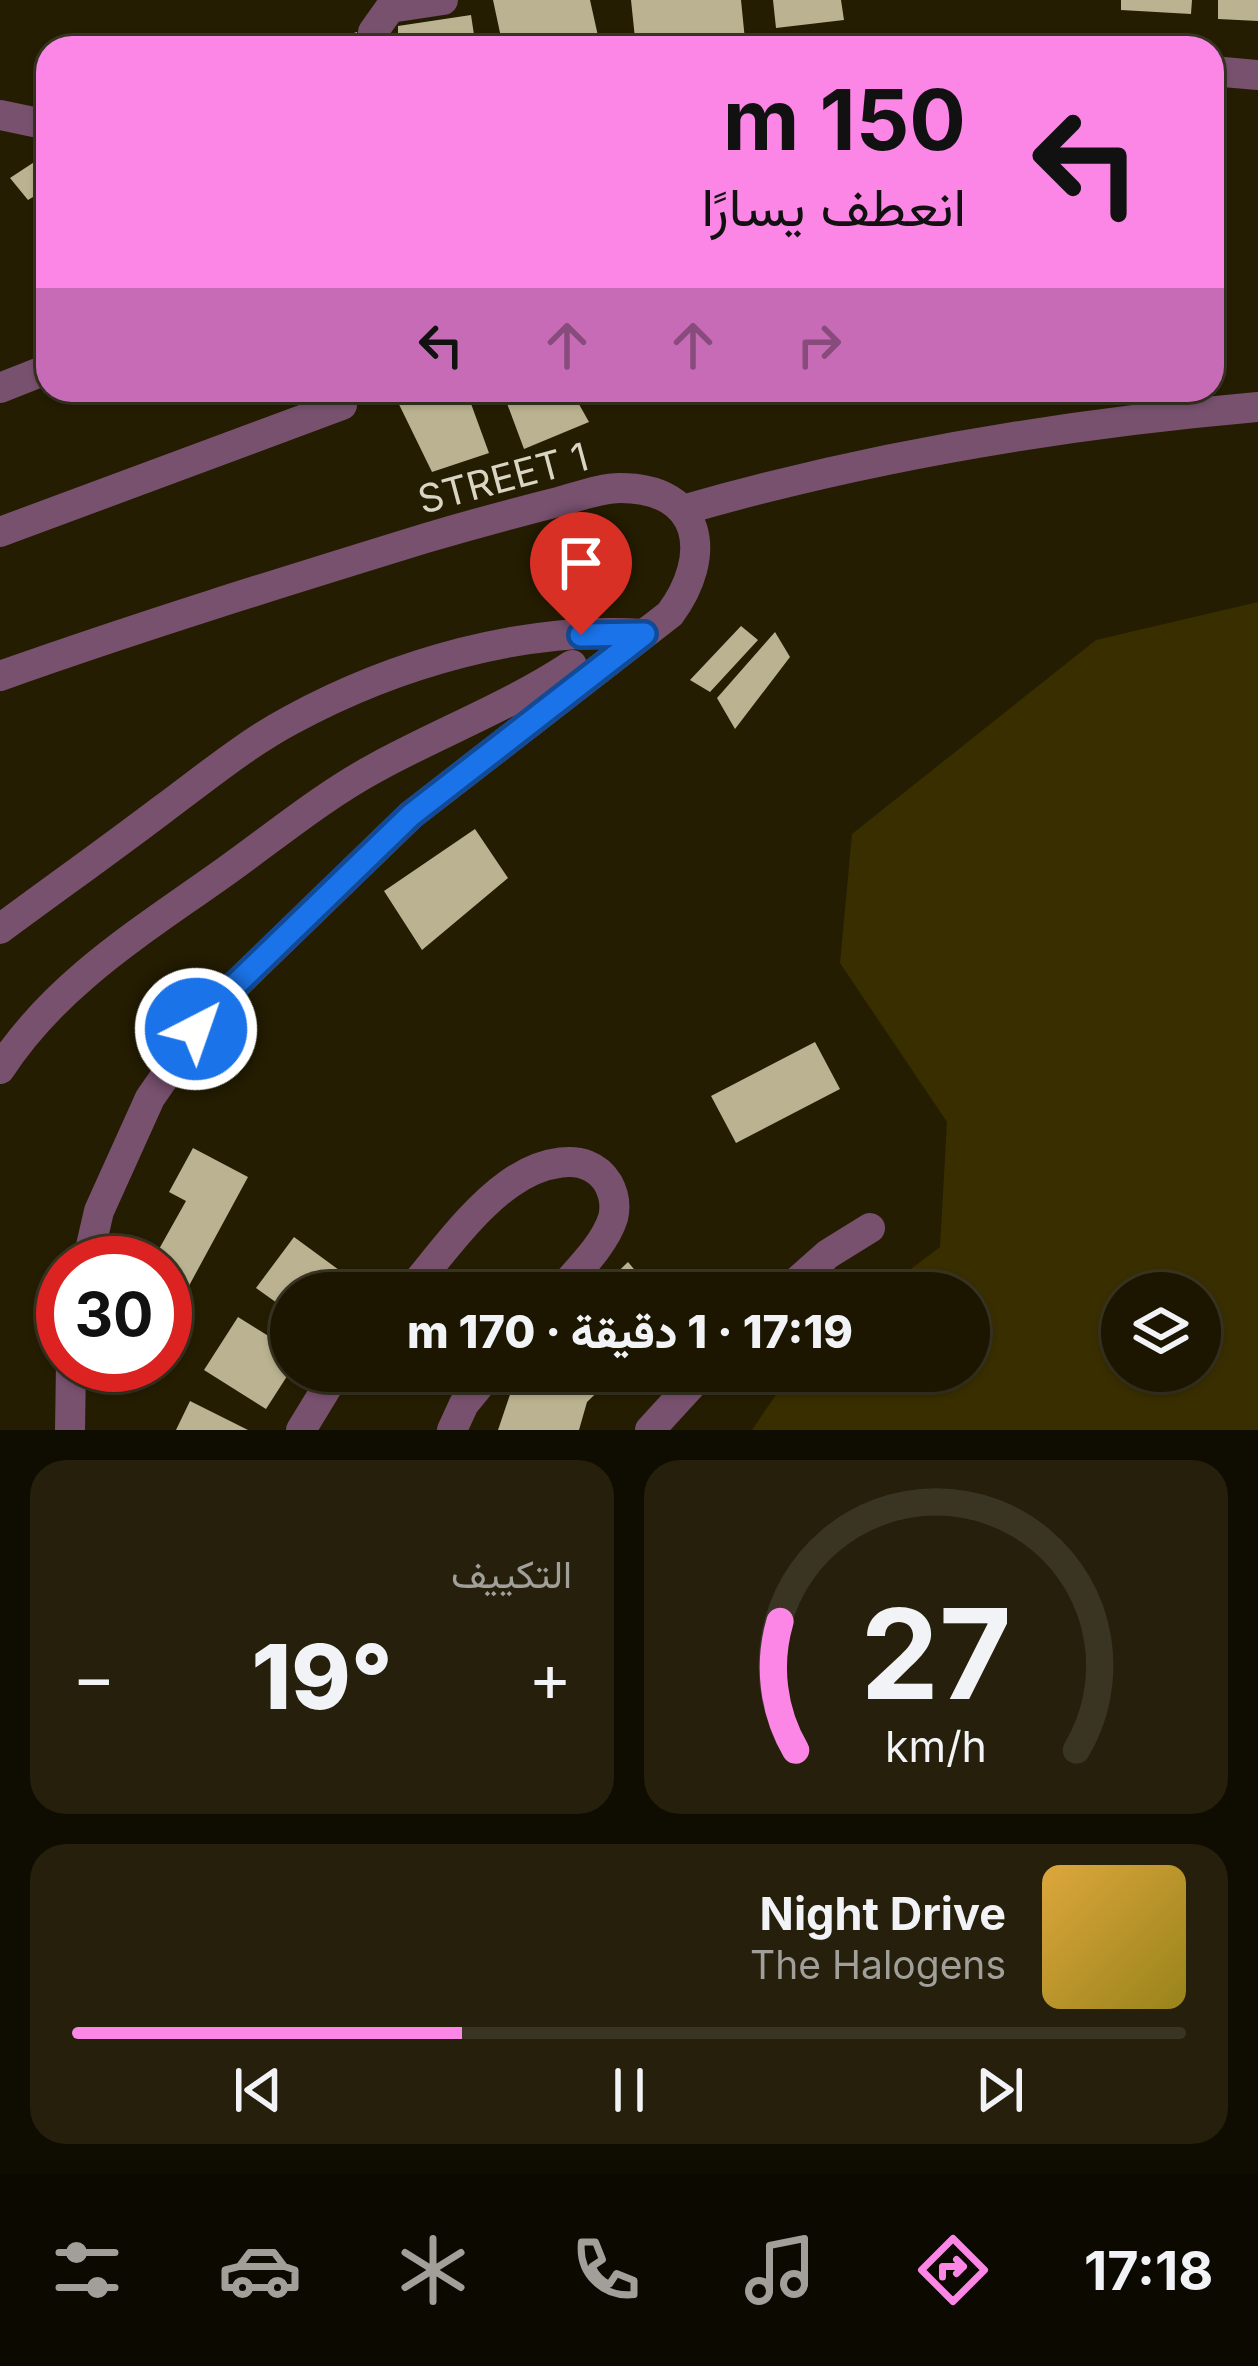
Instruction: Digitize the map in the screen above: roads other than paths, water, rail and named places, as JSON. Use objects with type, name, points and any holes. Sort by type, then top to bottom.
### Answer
[{"type":"street","points":[[374,36],[390,8],[443,0]]},
{"type":"street","points":[[1224,72],[1258,75]]},
{"type":"street","points":[[0,115],[36,122]]},
{"type":"street","points":[[0,388],[36,374]]},
{"type":"street","points":[[0,532],[342,405]]},
{"type":"street","points":[[0,1069],[43,1011],[81,975],[313,807],[376,767],[542,685],[670,614],[691,578],[694,529],[683,510],[910,456],[1131,418],[1258,407]]},
{"type":"street","name":"STREET 1","points":[[0,676],[209,604],[468,525],[614,488],[665,494],[683,510]]},
{"type":"street","points":[[0,928],[242,751],[290,720],[361,686],[438,661],[545,637],[629,633]]},
{"type":"street","points":[[93,1236],[99,1211],[150,1098],[214,1006],[411,815],[629,633]]},
{"type":"street","points":[[427,1272],[508,1185],[540,1167],[568,1162],[602,1173],[614,1192],[614,1214],[604,1237],[575,1272]]},
{"type":"street","points":[[808,1272],[870,1228]]},
{"type":"street","points":[[70,1430],[71,1392]]},
{"type":"street","points":[[302,1430],[325,1392]]},
{"type":"street","points":[[452,1430],[474,1392]]},
{"type":"street","points":[[650,1430],[685,1392]]}]
